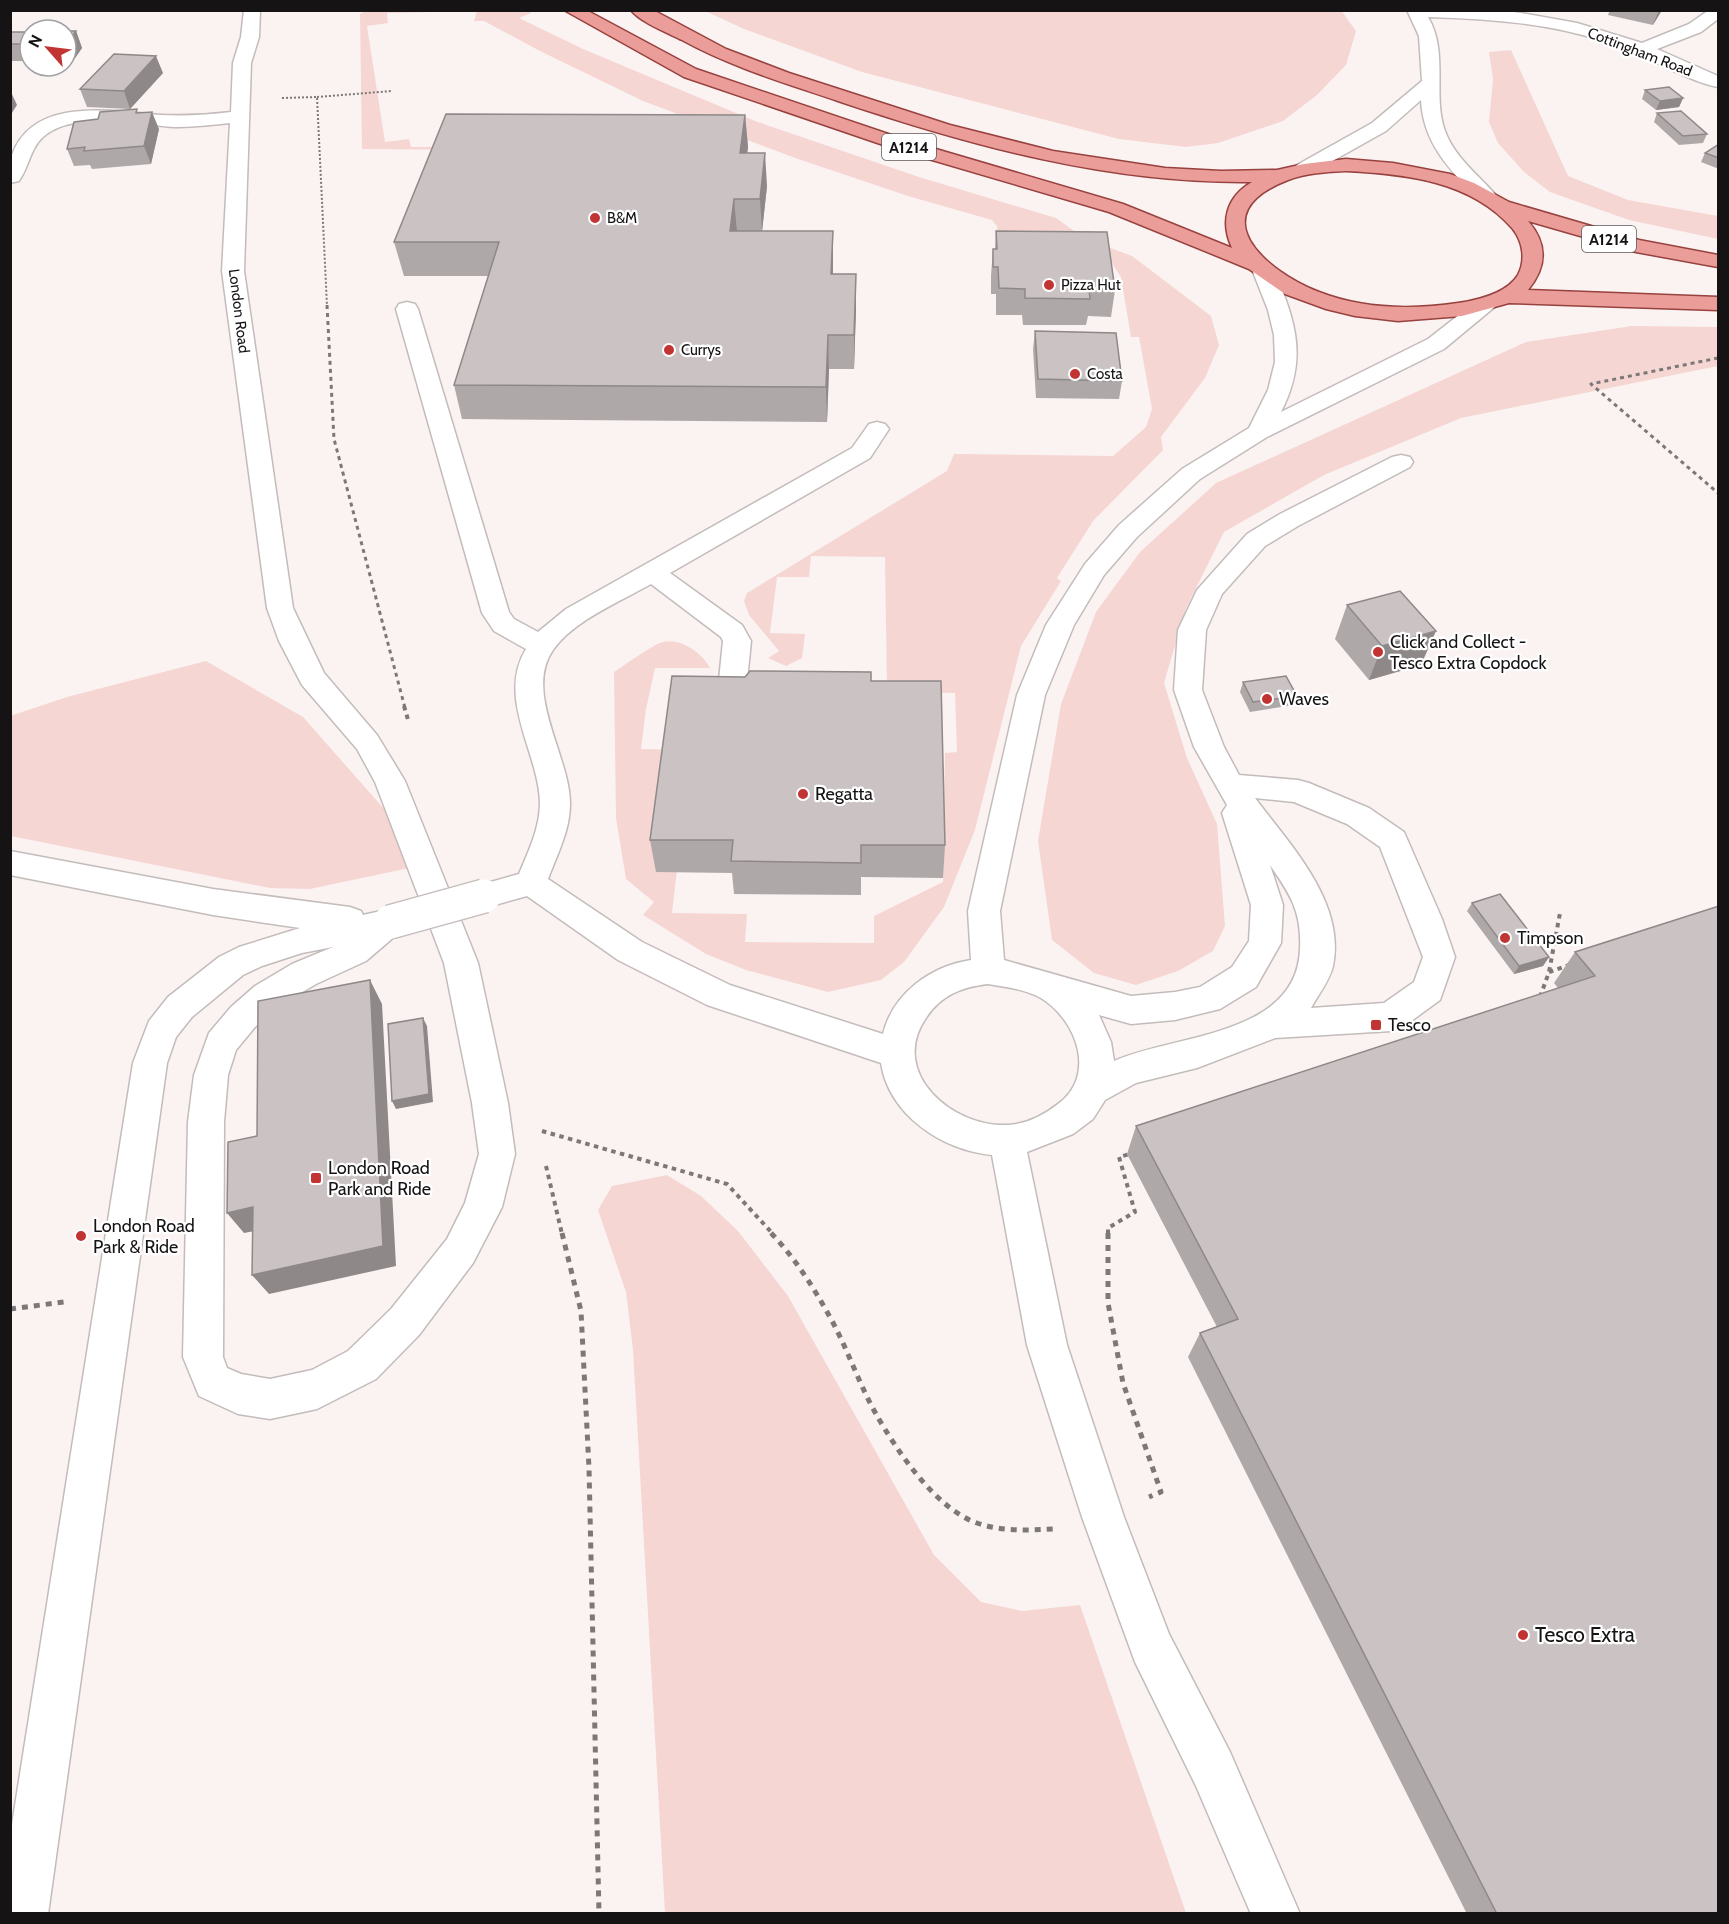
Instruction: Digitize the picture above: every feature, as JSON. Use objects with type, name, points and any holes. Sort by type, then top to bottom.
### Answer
[{"type":"main road","name":"A1214","points":[[572,10],[690,73],[905,146],[1116,208],[1259,268]]},
{"type":"main road","name":"A1214","points":[[639,10],[730,58],[959,134],[1061,158],[1170,174],[1239,178],[1280,176]]},
{"type":"main road","points":[[1496,300],[1525,281],[1534,262],[1531,240],[1518,220],[1494,202],[1437,177],[1384,166],[1346,165],[1304,169],[1280,176],[1256,187],[1239,203],[1233,223],[1239,246],[1259,268],[1293,289],[1325,302],[1360,310],[1399,315],[1435,314],[1496,300],[1719,304]]},
{"type":"main road","name":"A1214","points":[[1494,202],[1636,246],[1719,261]]},
{"type":"street","name":"London Road","points":[[252,10],[250,37],[242,63],[232,271],[280,608],[293,641],[312,678],[367,742],[390,781],[461,963],[490,1102],[497,1154],[483,1207],[460,1251],[405,1322],[362,1365],[317,1389],[270,1399],[238,1394],[213,1382],[203,1357],[206,1122],[211,1075],[221,1043],[243,1017],[267,996],[304,974],[354,952],[390,922]]},
{"type":"street","points":[[1416,11],[1432,50],[1430,83],[1433,124],[1442,144],[1494,202]]},
{"type":"street","name":"Cottingham Road","points":[[1416,11],[1526,17],[1580,28],[1642,49],[1719,82]]},
{"type":"street","points":[[1642,49],[1695,28],[1719,12]]},
{"type":"street","points":[[1304,169],[1379,128],[1430,83]]},
{"type":"street","points":[[12,177],[31,138],[44,127],[60,120],[113,117],[190,121],[239,116]]},
{"type":"street","points":[[1259,268],[1282,315],[1287,347],[1283,378],[1259,432]]},
{"type":"street","points":[[988,971],[984,910],[1031,695],[1060,625],[1094,570],[1157,503],[1191,474],[1259,432],[1436,344],[1496,300]]},
{"type":"street","points":[[407,309],[496,614],[504,625],[541,646]]},
{"type":"street","points":[[531,883],[548,837],[555,803],[532,704],[530,675],[535,656],[541,646],[556,629],[576,615],[861,453],[877,429]]},
{"type":"street","points":[[1055,990],[1081,1013],[1096,1047],[1096,1076],[1091,1090],[1083,1105],[1055,1128],[1007,1142],[974,1138],[938,1122],[911,1097],[902,1079],[896,1053],[899,1032],[910,1010],[929,990],[960,975],[988,971],[1023,975],[1055,990],[1131,1010],[1175,1006],[1208,999],[1244,977],[1265,943],[1267,905],[1228,785],[1209,747],[1188,690],[1192,630],[1210,590],[1244,551],[1270,531],[1401,462]]},
{"type":"street","points":[[652,572],[732,632],[737,641],[731,700]]},
{"type":"street","points":[[1091,1090],[1128,1070],[1197,1053],[1274,1024],[1390,1017],[1428,990],[1439,957],[1426,919],[1393,840],[1358,816],[1298,791],[1228,785]]},
{"type":"street","points":[[1228,785],[1307,893],[1317,932],[1316,967],[1298,1000],[1274,1024]]},
{"type":"street","points":[[10,863],[282,913],[390,922]]},
{"type":"street","points":[[23,1914],[148,1070],[161,1031],[180,1007],[211,980],[251,956],[302,940],[390,922],[531,883],[630,951],[719,995],[896,1053]]},
{"type":"street","points":[[1007,1142],[1047,1345],[1103,1517],[1151,1646],[1213,1769],[1276,1914]]},
{"type":"path","points":[[282,98],[392,91]]},
{"type":"path","points":[[317,97],[334,439],[410,727]]},
{"type":"path","points":[[1719,358],[1592,384],[1719,494]]},
{"type":"path","points":[[1538,1001],[1549,972],[1560,913]]},
{"type":"path","points":[[1549,972],[1571,964]]},
{"type":"path","points":[[540,1141],[537,1130],[727,1184],[793,1256],[831,1319],[876,1414],[914,1470],[945,1505],[976,1523],[1013,1531],[1050,1530],[1103,1517],[1161,1492],[1123,1383],[1108,1303],[1108,1228],[1135,1212],[1119,1157],[1141,1150]]},
{"type":"path","points":[[545,1163],[581,1311],[589,1468],[599,1914]]},
{"type":"shaded area","points":[[367,10],[528,11],[531,13],[519,18],[583,49],[755,121],[919,177],[1056,218],[1084,238],[1132,256],[1211,316],[1219,345],[1205,378],[1161,437],[1163,450],[1093,521],[1057,578],[1061,581],[1021,646],[975,830],[944,907],[904,962],[881,980],[828,992],[746,970],[706,954],[643,915],[654,902],[626,879],[616,818],[614,672],[652,647],[670,641],[677,642],[696,652],[710,668],[655,668],[646,709],[641,749],[691,750],[672,913],[747,914],[745,942],[874,943],[874,916],[943,882],[945,753],[957,752],[955,693],[887,692],[885,557],[811,556],[809,577],[777,577],[770,633],[805,634],[802,658],[786,666],[768,658],[779,651],[749,615],[744,601],[747,593],[947,471],[954,454],[1113,456],[1146,427],[1152,409],[1139,337],[1131,337],[1121,277],[1107,256],[999,254],[997,226],[992,220],[908,196],[798,159],[643,101],[484,21],[474,21],[477,11],[387,13],[388,23],[367,26],[385,142],[409,139],[411,147],[486,147],[479,150],[362,149],[360,14]]},
{"type":"shaded area","points":[[1341,10],[1356,31],[1346,65],[1317,95],[1283,121],[1218,143],[1186,147],[1119,139],[862,72],[744,29],[705,11]]},
{"type":"shaded area","points":[[1511,50],[1568,176],[1628,200],[1718,216],[1718,239],[1629,220],[1550,192],[1524,172],[1498,143],[1489,122],[1493,79],[1489,52]]},
{"type":"shaded area","points":[[1632,326],[1718,327],[1718,366],[1461,418],[1324,475],[1224,532],[1186,608],[1164,683],[1187,758],[1217,824],[1225,926],[1213,951],[1178,971],[1136,985],[1094,973],[1052,940],[1038,841],[1061,704],[1096,612],[1140,552],[1216,483],[1526,342]]},
{"type":"shaded area","points":[[206,661],[303,717],[408,836],[414,867],[310,889],[270,888],[11,836],[10,716],[67,697]]},
{"type":"shaded area","points":[[667,1175],[701,1196],[738,1231],[788,1296],[934,1555],[981,1602],[1022,1611],[1080,1605],[1186,1913],[665,1913],[633,1350],[626,1292],[598,1210],[612,1186]]},
{"type":"building","points":[[10,32],[18,32],[18,44],[10,44]]},
{"type":"building","points":[[114,54],[156,56],[124,91],[80,89]]},
{"type":"building","points":[[1669,87],[1683,98],[1660,101],[1645,90]]},
{"type":"building","points":[[137,109],[136,113],[152,112],[144,146],[84,151],[85,147],[67,149],[74,122],[98,119],[100,112]]},
{"type":"building","points":[[1681,111],[1707,134],[1683,136],[1657,113]]},
{"type":"building","points":[[446,114],[745,115],[740,153],[765,153],[760,199],[734,199],[730,231],[833,231],[831,274],[856,274],[854,335],[828,335],[826,387],[454,385],[499,242],[394,242]]},
{"type":"building","points":[[1719,144],[1719,158],[1705,153]]},
{"type":"building","points":[[996,231],[1107,232],[1115,290],[1089,289],[1090,299],[1025,298],[1025,289],[999,288],[998,267],[993,267],[993,249],[997,249]]},
{"type":"building","points":[[1035,331],[1116,333],[1122,381],[1038,379]]},
{"type":"building","points":[[1400,591],[1436,631],[1382,646],[1347,605]]},
{"type":"building","name":"Regatta","points":[[750,671],[871,672],[871,681],[941,681],[945,845],[861,845],[861,863],[731,861],[733,840],[650,840],[672,676],[745,677]]},
{"type":"building","points":[[1286,676],[1297,696],[1253,702],[1243,682]]},
{"type":"building","points":[[1500,894],[1549,957],[1519,966],[1472,903]]},
{"type":"building","name":"Tesco Extra","points":[[1719,906],[1719,1914],[1497,1914],[1200,1333],[1238,1319],[1136,1126],[1595,976],[1575,952]]},
{"type":"building","points":[[370,980],[383,1246],[252,1275],[253,1207],[227,1213],[228,1142],[257,1136],[258,1001]]},
{"type":"building","points":[[423,1018],[429,1094],[392,1101],[388,1024]]},
{"type":"place","name":"B&M","points":[[595,218]]},
{"type":"place","name":"Pizza Hut","points":[[1049,285]]},
{"type":"place","name":"Currys","points":[[669,350]]},
{"type":"place","name":"Costa","points":[[1075,374]]},
{"type":"place","name":"Click and Collect - Tesco Extra Copdock","points":[[1378,652]]},
{"type":"place","name":"Waves","points":[[1267,699]]},
{"type":"place","name":"Regatta","points":[[803,794]]},
{"type":"place","name":"Timpson","points":[[1505,938]]},
{"type":"place","name":"Tesco","points":[[1376,1025]]},
{"type":"place","name":"London Road Park and Ride","points":[[316,1178]]},
{"type":"place","name":"London Road Park & Ride","points":[[81,1236]]},
{"type":"place","name":"Tesco Extra","points":[[1523,1635]]}]
